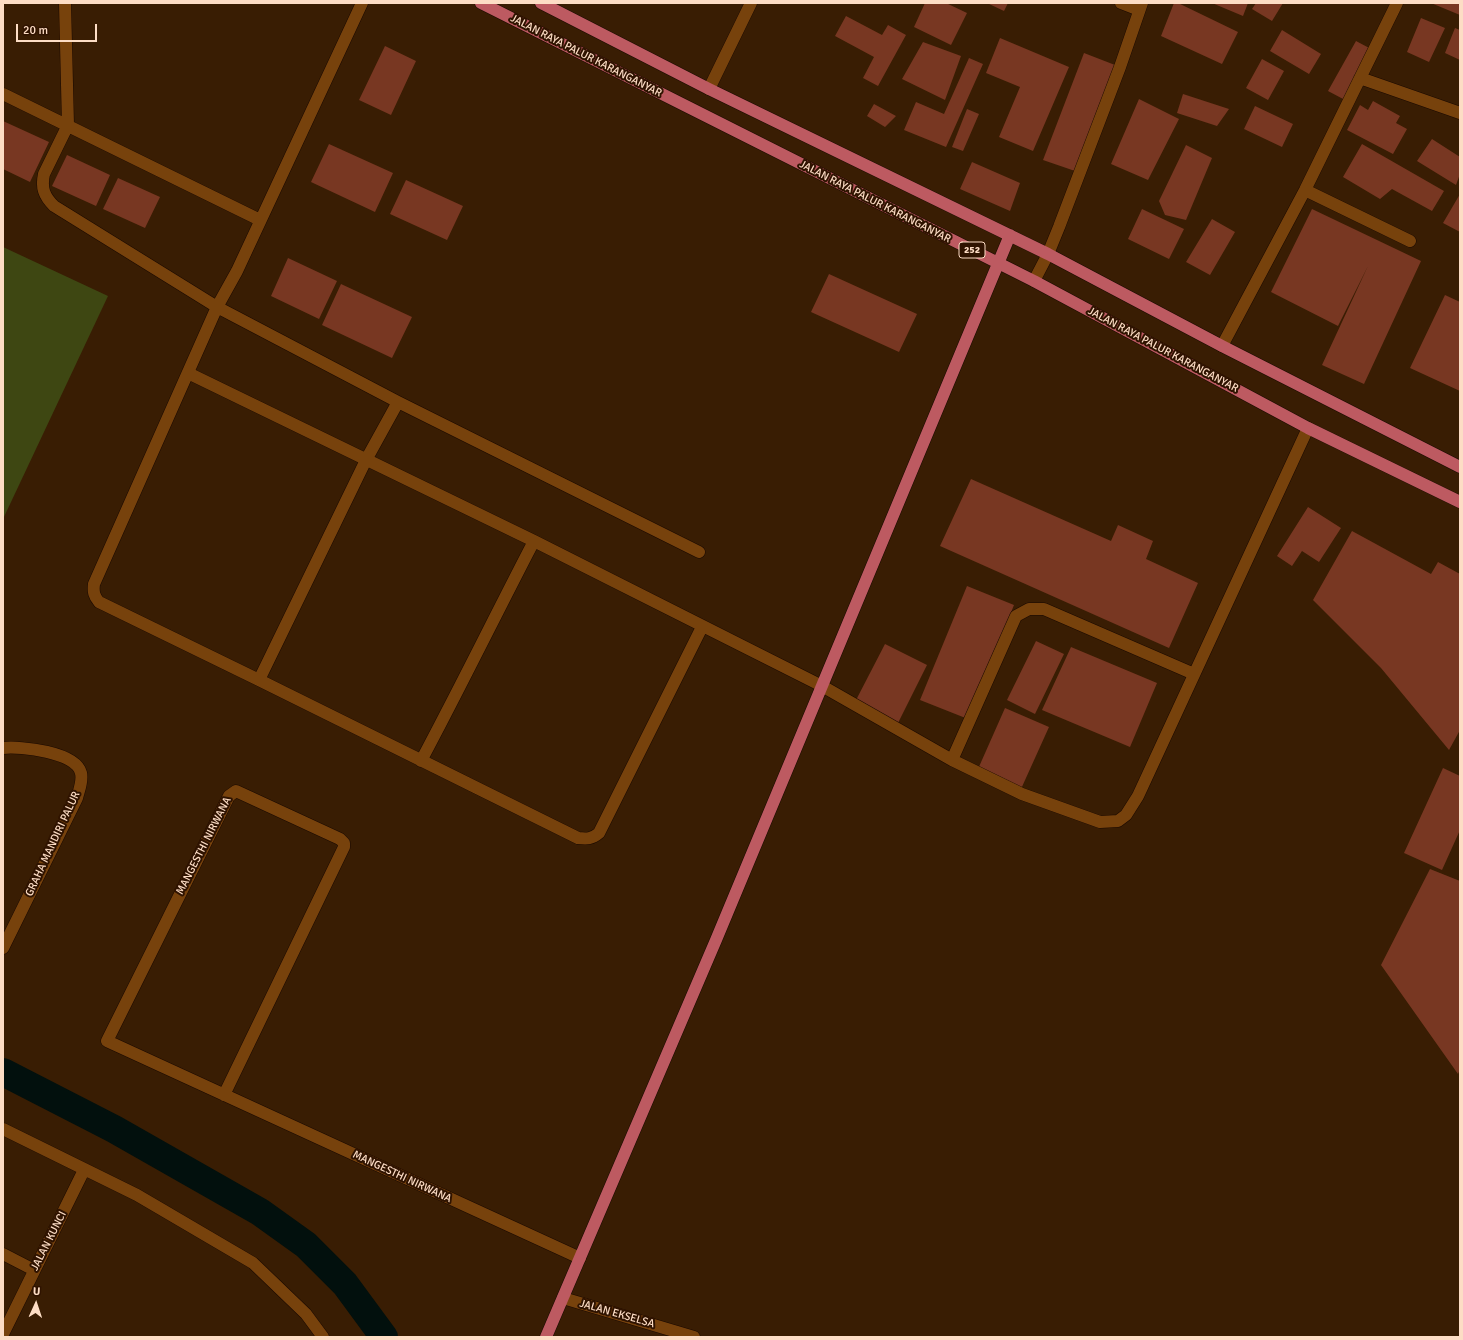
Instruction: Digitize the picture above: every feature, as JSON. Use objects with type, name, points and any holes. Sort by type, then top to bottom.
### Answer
[{"type":"main road","name":"JALAN RAYA PALUR KARANGANYAR","points":[[481,3],[1034,281],[1308,428],[1460,502]]},
{"type":"main road","points":[[541,3],[709,89],[1048,254],[1222,346],[1460,467]]},
{"type":"main road","points":[[546,1337],[822,686],[1010,235]]},
{"type":"street","points":[[65,3],[68,125],[44,174],[42,182],[47,199],[54,206],[217,307],[398,402],[699,552]]},
{"type":"street","points":[[362,3],[237,271],[217,307],[94,584],[93,591],[95,597],[100,602],[421,761],[578,838],[587,839],[594,837],[599,833],[702,627]]},
{"type":"street","points":[[709,89],[751,3]]},
{"type":"street","points":[[1034,281],[1048,254],[1120,67],[1140,7],[1121,3]]},
{"type":"street","points":[[1222,346],[1305,190],[1397,3]]},
{"type":"street","points":[[1360,78],[1460,113]]},
{"type":"street","points":[[3,94],[260,220]]},
{"type":"street","points":[[1305,190],[1410,241]]},
{"type":"street","points":[[188,372],[534,541],[702,627],[822,686],[952,760],[1022,794],[1100,822],[1118,821],[1126,815],[1138,796],[1308,428]]},
{"type":"street","points":[[259,680],[366,460],[398,402]]},
{"type":"street","points":[[421,761],[455,698],[534,541]]},
{"type":"street","points":[[952,760],[1016,616],[1029,609],[1044,609],[1194,674]]},
{"type":"street","name":"GRAHA MANDIRI PALUR","points":[[3,748],[27,748],[64,756],[77,764],[81,773],[81,778],[77,798],[3,948]]},
{"type":"street","name":"MANGESTHI NIRWANA","points":[[224,1095],[344,848],[344,842],[340,839],[236,791],[232,792],[228,796],[107,1041],[224,1095],[580,1258]]},
{"type":"street","points":[[3,1129],[137,1195],[253,1263],[306,1314],[323,1337]]},
{"type":"street","name":"JALAN KUNCI","points":[[3,1334],[84,1170]]},
{"type":"street","points":[[3,1254],[34,1270]]},
{"type":"street","name":"JALAN EKSELSA","points":[[563,1298],[694,1337]]},
{"type":"green space","points":[[3,247],[108,296],[3,519]]},
{"type":"building","points":[[925,3],[946,3],[967,13],[951,45],[914,27]]},
{"type":"building","points":[[987,3],[1008,3],[1004,11]]},
{"type":"building","points":[[1174,3],[1178,3],[1238,32],[1222,64],[1161,36]]},
{"type":"building","points":[[1212,3],[1248,3],[1243,16]]},
{"type":"building","points":[[1256,3],[1283,3],[1272,21],[1252,9]]},
{"type":"building","points":[[1431,3],[1460,3],[1460,15]]},
{"type":"building","points":[[846,16],[882,35],[888,25],[906,35],[878,86],[863,78],[874,57],[835,36]]},
{"type":"building","points":[[1421,18],[1445,28],[1429,62],[1407,52]]},
{"type":"building","points":[[1455,28],[1460,30],[1460,60],[1445,53]]},
{"type":"building","points":[[1282,30],[1321,54],[1309,74],[1270,51]]},
{"type":"building","points":[[1000,38],[1069,67],[1033,151],[999,137],[1020,87],[986,73]]},
{"type":"building","points":[[1356,41],[1373,50],[1345,100],[1328,91]]},
{"type":"building","points":[[923,42],[961,56],[945,100],[902,79]]},
{"type":"building","points":[[385,46],[416,61],[391,115],[359,100]]},
{"type":"building","points":[[1084,53],[1115,65],[1075,171],[1043,160]]},
{"type":"building","points":[[969,58],[983,64],[946,147],[904,130],[916,102],[944,114]]},
{"type":"building","points":[[1262,59],[1284,71],[1268,100],[1246,88]]},
{"type":"building","points":[[1183,94],[1229,109],[1217,126],[1177,113]]},
{"type":"building","points":[[1139,99],[1179,119],[1148,180],[1111,164]]},
{"type":"building","points":[[1373,101],[1400,116],[1396,123],[1407,129],[1393,154],[1347,130],[1360,105],[1368,110]]},
{"type":"building","points":[[874,104],[896,116],[885,127],[867,116]]},
{"type":"building","points":[[1255,106],[1293,124],[1282,147],[1244,129]]},
{"type":"building","points":[[967,109],[979,114],[963,151],[952,147]]},
{"type":"building","points":[[3,121],[49,142],[30,182],[3,169]]},
{"type":"building","points":[[1432,139],[1460,157],[1460,174],[1456,185],[1417,161]]},
{"type":"building","points":[[329,144],[393,173],[375,212],[311,182]]},
{"type":"building","points":[[1362,144],[1444,191],[1432,211],[1392,189],[1380,199],[1343,177]]},
{"type":"building","points":[[1186,145],[1212,158],[1186,220],[1165,215],[1159,201]]},
{"type":"building","points":[[67,155],[110,175],[96,206],[52,186]]},
{"type":"building","points":[[972,162],[1020,183],[1010,211],[960,189]]},
{"type":"building","points":[[118,178],[160,197],[145,228],[103,209]]},
{"type":"building","points":[[406,180],[463,206],[447,240],[390,214]]},
{"type":"building","points":[[1460,194],[1460,232],[1443,223]]},
{"type":"building","points":[[1142,209],[1184,229],[1169,259],[1128,239]]},
{"type":"building","points":[[1312,209],[1421,261],[1364,384],[1322,365],[1368,266],[1338,326],[1271,292]]},
{"type":"building","points":[[1212,219],[1235,232],[1210,275],[1186,262]]},
{"type":"building","points":[[288,258],[337,281],[319,319],[271,296]]},
{"type":"building","points":[[829,274],[917,314],[899,352],[811,312]]},
{"type":"building","points":[[341,284],[412,317],[392,358],[322,325]]},
{"type":"building","points":[[1445,295],[1460,302],[1460,391],[1410,368]]},
{"type":"building","points":[[971,479],[1111,541],[1118,525],[1153,541],[1146,559],[1198,583],[1169,648],[940,546]]},
{"type":"building","points":[[1308,507],[1341,528],[1319,562],[1302,551],[1292,566],[1277,556]]},
{"type":"building","points":[[1352,531],[1431,574],[1438,562],[1460,574],[1460,730],[1449,750],[1381,668],[1313,600]]},
{"type":"building","points":[[967,586],[1014,605],[968,719],[920,700]]},
{"type":"building","points":[[1036,641],[1064,654],[1035,714],[1007,700]]},
{"type":"building","points":[[885,644],[927,665],[898,723],[855,702]]},
{"type":"building","points":[[1071,647],[1157,683],[1130,747],[1042,710]]},
{"type":"building","points":[[1005,708],[1049,727],[1021,789],[978,769]]},
{"type":"building","points":[[1443,768],[1460,776],[1460,830],[1442,870],[1404,853]]},
{"type":"building","points":[[1430,869],[1460,881],[1460,1069],[1458,1074],[1381,965]]},
{"type":"waterway","points":[[3,1072],[114,1129],[260,1212],[306,1245],[345,1284],[384,1337]]}]
